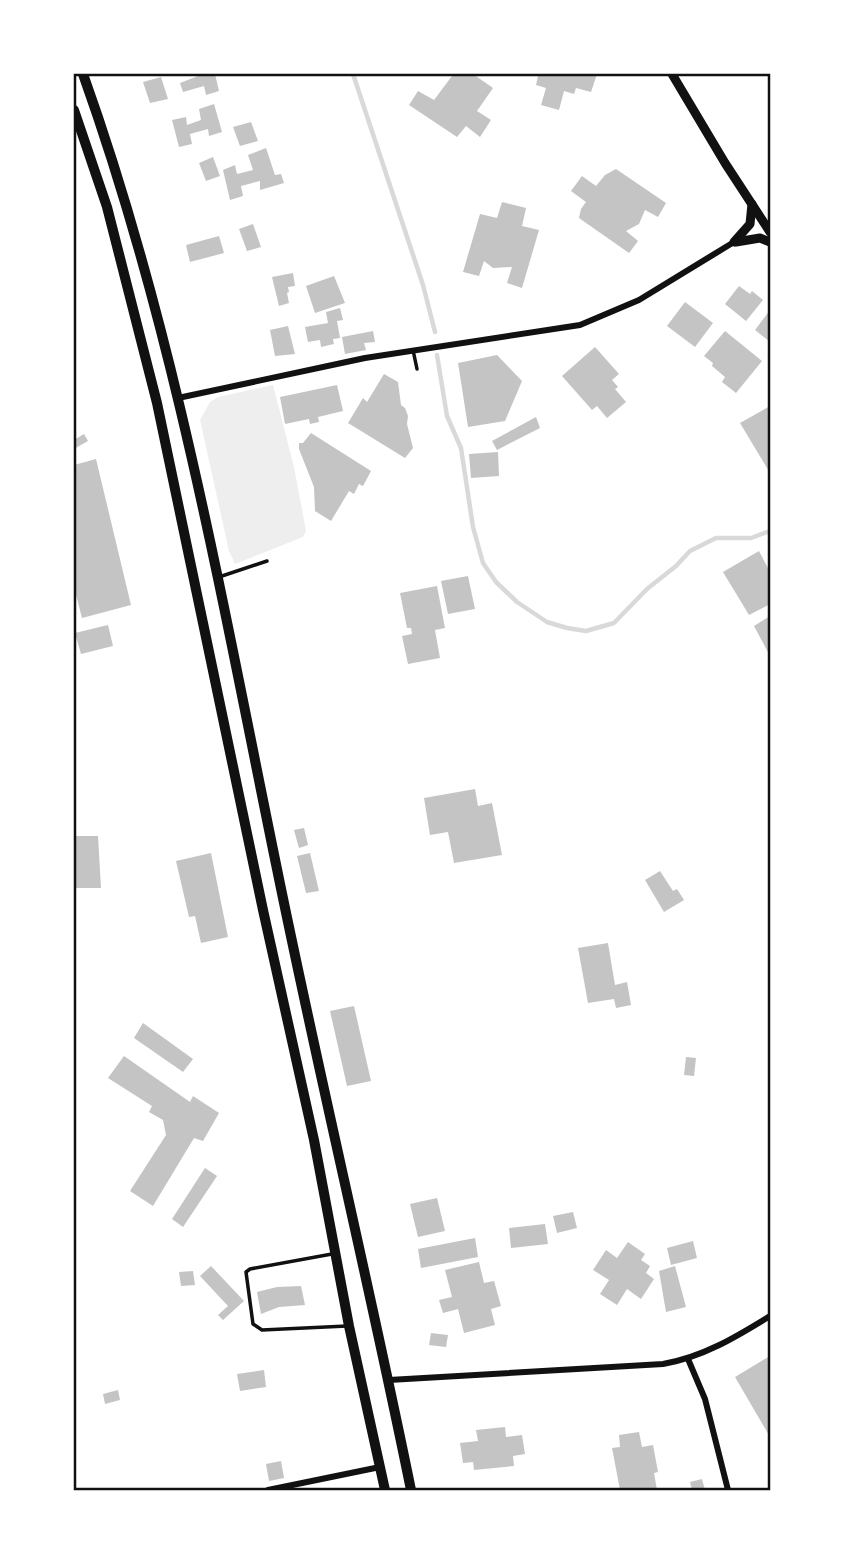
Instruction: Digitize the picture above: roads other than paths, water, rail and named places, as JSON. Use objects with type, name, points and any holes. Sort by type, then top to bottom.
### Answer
[{"type":"main road","points":[[83,74],[126,201],[178,398],[283,901],[411,1490]]},
{"type":"main road","points":[[672,74],[718,152],[771,232]]},
{"type":"main road","points":[[74,110],[107,207],[157,403],[385,1490]]},
{"type":"main road","points":[[734,242],[750,223],[752,204]]},
{"type":"main road","points":[[734,242],[760,237],[771,242]]},
{"type":"street","points":[[178,398],[365,358],[580,325],[639,300],[734,242]]},
{"type":"street","points":[[389,1380],[663,1364],[688,1359],[735,1338],[771,1316]]},
{"type":"street","points":[[688,1359],[705,1399],[728,1490]]},
{"type":"street","points":[[268,1490],[380,1467]]},
{"type":"lane","points":[[412,350],[417,369]]},
{"type":"lane","points":[[216,578],[267,561]]},
{"type":"lane","points":[[337,1254],[250,1269],[246,1272],[253,1324],[262,1330],[349,1325]]},
{"type":"waterway","points":[[353,74],[423,285],[435,332]]},
{"type":"waterway","points":[[437,355],[447,416],[461,448],[473,527],[483,563],[496,582],[517,602],[547,622],[586,631],[614,623],[690,551],[716,538],[751,538],[770,531]]}]
